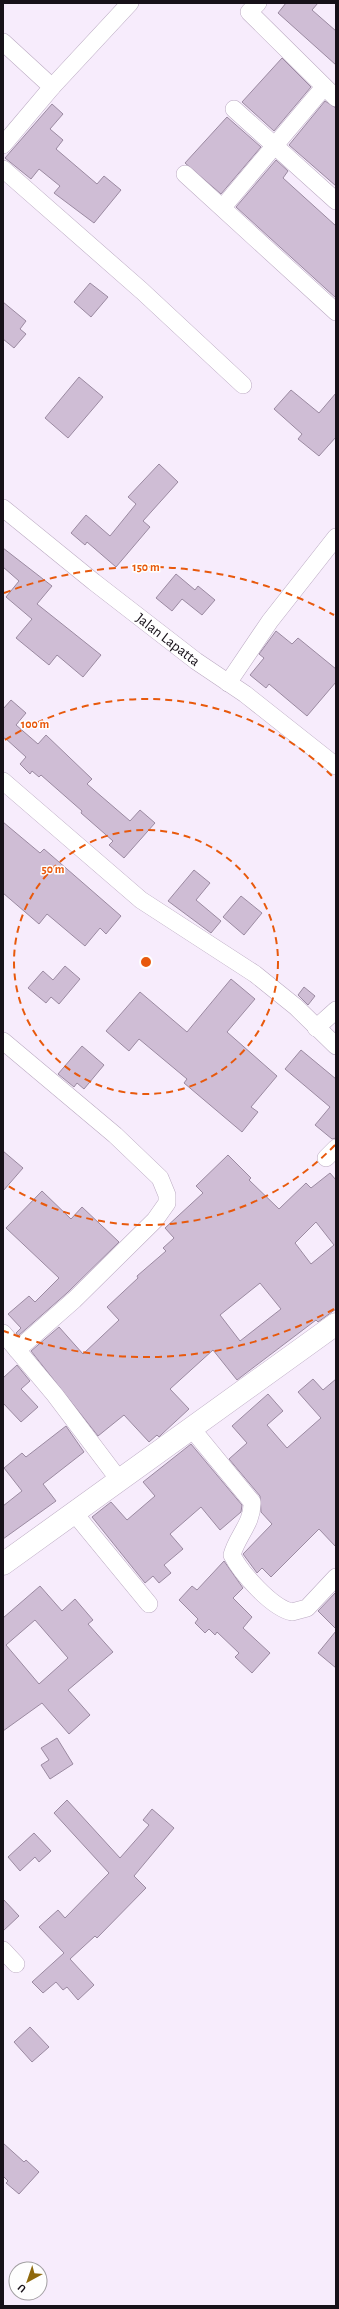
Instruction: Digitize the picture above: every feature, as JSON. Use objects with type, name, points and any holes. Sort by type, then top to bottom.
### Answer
[{"type":"main road","points":[[3,1564],[75,1514],[336,1324]]},
{"type":"street","points":[[3,145],[52,87],[130,3]]},
{"type":"street","points":[[250,6],[324,87],[336,98]]},
{"type":"street","points":[[3,42],[52,87]]},
{"type":"street","points":[[223,206],[276,146],[324,87]]},
{"type":"street","points":[[234,109],[336,201]]},
{"type":"street","points":[[3,169],[142,291],[243,385]]},
{"type":"street","points":[[185,174],[223,206],[336,312]]},
{"type":"street","name":"Jalan Lapatta","points":[[3,508],[94,582],[228,683],[245,694],[336,766]]},
{"type":"street","points":[[228,683],[261,632],[335,539]]},
{"type":"street","points":[[3,781],[141,900],[255,974],[296,1007],[336,1046]]},
{"type":"street","points":[[316,1028],[336,1010]]},
{"type":"street","points":[[3,1041],[115,1135],[160,1178],[167,1195],[167,1203],[155,1220],[74,1300],[17,1350]]},
{"type":"street","points":[[3,1333],[55,1395],[120,1481]]},
{"type":"street","points":[[192,1429],[252,1502],[252,1511],[248,1523],[239,1538],[232,1555],[237,1566],[251,1582],[277,1604],[292,1612],[307,1608],[336,1577]]},
{"type":"street","points":[[75,1514],[149,1604]]},
{"type":"street","points":[[3,1950],[16,1964]]},
{"type":"building","points":[[286,3],[318,3],[312,10],[336,31],[336,65],[278,13]]},
{"type":"building","points":[[282,58],[311,87],[274,131],[242,102]]},
{"type":"building","points":[[325,101],[336,108],[336,186],[289,145]]},
{"type":"building","points":[[52,104],[63,114],[50,129],[63,140],[56,149],[97,184],[104,176],[121,190],[94,223],[54,193],[60,186],[39,169],[31,179],[5,158]]},
{"type":"building","points":[[227,117],[261,147],[221,194],[185,163]]},
{"type":"building","points":[[276,160],[288,171],[283,178],[336,226],[336,298],[236,207]]},
{"type":"building","points":[[90,283],[108,297],[91,317],[74,302]]},
{"type":"building","points":[[3,302],[26,321],[20,329],[26,334],[14,348],[3,339]]},
{"type":"building","points":[[79,377],[103,397],[68,438],[45,418]]},
{"type":"building","points":[[291,390],[319,413],[336,393],[336,437],[319,456],[298,439],[302,434],[274,409]]},
{"type":"building","points":[[159,464],[178,482],[143,521],[150,527],[116,567],[87,542],[85,545],[71,533],[86,515],[110,536],[136,504],[128,497]]},
{"type":"building","points":[[3,548],[52,586],[37,604],[101,655],[83,677],[57,655],[49,665],[16,638],[32,619],[6,597],[19,581],[3,567]]},
{"type":"building","points":[[176,574],[195,590],[198,586],[215,600],[202,615],[182,599],[172,611],[156,598]]},
{"type":"building","points":[[276,631],[292,644],[298,638],[336,669],[336,682],[307,716],[269,684],[266,688],[250,675],[264,658],[259,654]]},
{"type":"building","points":[[11,700],[26,713],[16,725],[38,744],[46,735],[92,779],[87,784],[130,821],[140,810],[155,823],[124,858],[109,845],[113,841],[81,813],[82,811],[41,775],[39,777],[32,771],[30,774],[20,764],[26,757],[5,738],[3,739],[3,709]]},
{"type":"building","points":[[3,822],[40,853],[44,849],[121,916],[106,934],[100,928],[85,946],[47,914],[39,924],[3,893]]},
{"type":"building","points":[[194,870],[210,883],[196,900],[221,921],[211,933],[168,901]]},
{"type":"building","points":[[241,896],[262,913],[244,935],[223,917]]},
{"type":"building","points":[[65,966],[80,979],[59,1004],[51,997],[46,1003],[28,988],[43,971],[53,980]]},
{"type":"building","points":[[231,979],[255,999],[227,1032],[277,1076],[251,1107],[258,1112],[242,1132],[184,1083],[187,1079],[139,1039],[129,1051],[106,1031],[140,992],[187,1032]]},
{"type":"building","points":[[304,987],[315,996],[308,1005],[298,995]]},
{"type":"building","points":[[82,1046],[104,1065],[84,1089],[77,1083],[74,1087],[58,1074]]},
{"type":"building","points":[[301,1050],[336,1079],[336,1138],[332,1139],[315,1125],[330,1107],[285,1069]]},
{"type":"building","points":[[3,1151],[23,1168],[3,1191]]},
{"type":"building","points":[[228,1155],[251,1178],[249,1180],[279,1209],[306,1183],[311,1188],[330,1173],[336,1180],[336,1309],[318,1322],[316,1320],[237,1380],[213,1350],[170,1389],[189,1409],[159,1437],[157,1435],[149,1442],[124,1415],[98,1436],[31,1351],[59,1327],[83,1354],[119,1320],[107,1307],[138,1278],[137,1276],[166,1251],[163,1248],[174,1238],[165,1228],[203,1193],[196,1186]],"holes":[[[316,1222],[334,1245],[311,1264],[295,1243]],[[260,1283],[281,1309],[240,1341],[220,1315]]]},
{"type":"building","points":[[42,1191],[71,1219],[82,1207],[119,1242],[67,1293],[18,1336],[16,1333],[21,1328],[8,1314],[29,1296],[35,1302],[59,1278],[6,1228]]},
{"type":"building","points":[[17,1365],[30,1381],[21,1389],[38,1407],[21,1422],[3,1403],[3,1378]]},
{"type":"building","points":[[313,1379],[323,1390],[336,1379],[336,1547],[319,1529],[271,1577],[262,1568],[257,1573],[243,1554],[272,1524],[261,1512],[260,1496],[229,1459],[247,1443],[232,1426],[268,1394],[283,1411],[267,1425],[287,1448],[321,1418],[298,1392]]},
{"type":"building","points":[[66,1426],[84,1452],[43,1484],[56,1501],[3,1539],[3,1506],[22,1491],[4,1468],[22,1453],[26,1457]]},
{"type":"building","points":[[191,1444],[242,1505],[241,1512],[220,1530],[201,1507],[170,1534],[183,1549],[164,1565],[171,1573],[159,1583],[153,1576],[145,1583],[92,1517],[111,1502],[127,1520],[155,1496],[143,1482]]},
{"type":"building","points":[[224,1561],[243,1588],[233,1598],[252,1617],[243,1628],[270,1653],[252,1673],[235,1657],[239,1653],[217,1632],[215,1635],[209,1629],[205,1633],[195,1623],[198,1619],[179,1600],[192,1586],[197,1590]]},
{"type":"building","points":[[40,1586],[62,1611],[75,1599],[93,1620],[88,1624],[113,1652],[68,1690],[90,1715],[69,1734],[42,1703],[3,1731],[3,1618]],"holes":[[[35,1620],[68,1658],[39,1684],[6,1645]]]},
{"type":"building","points":[[336,1592],[336,1629],[318,1611]]},
{"type":"building","points":[[336,1631],[336,1668],[318,1653]]},
{"type":"building","points":[[57,1738],[73,1764],[50,1779],[41,1765],[49,1760],[41,1748]]},
{"type":"building","points":[[67,1800],[120,1858],[149,1825],[143,1820],[152,1809],[174,1828],[134,1876],[146,1888],[97,1938],[95,1936],[70,1959],[94,1985],[78,2000],[67,1987],[63,1990],[56,1982],[43,1993],[32,1982],[64,1953],[39,1927],[58,1910],[65,1918],[109,1873],[54,1813]]},
{"type":"building","points":[[34,1833],[51,1851],[39,1862],[35,1857],[20,1871],[8,1857]]},
{"type":"building","points":[[3,1899],[19,1916],[3,1931]]},
{"type":"building","points":[[30,2027],[49,2047],[32,2062],[14,2042]]},
{"type":"building","points":[[3,2143],[24,2162],[26,2160],[39,2172],[19,2194],[6,2183],[8,2181],[3,2176]]}]
